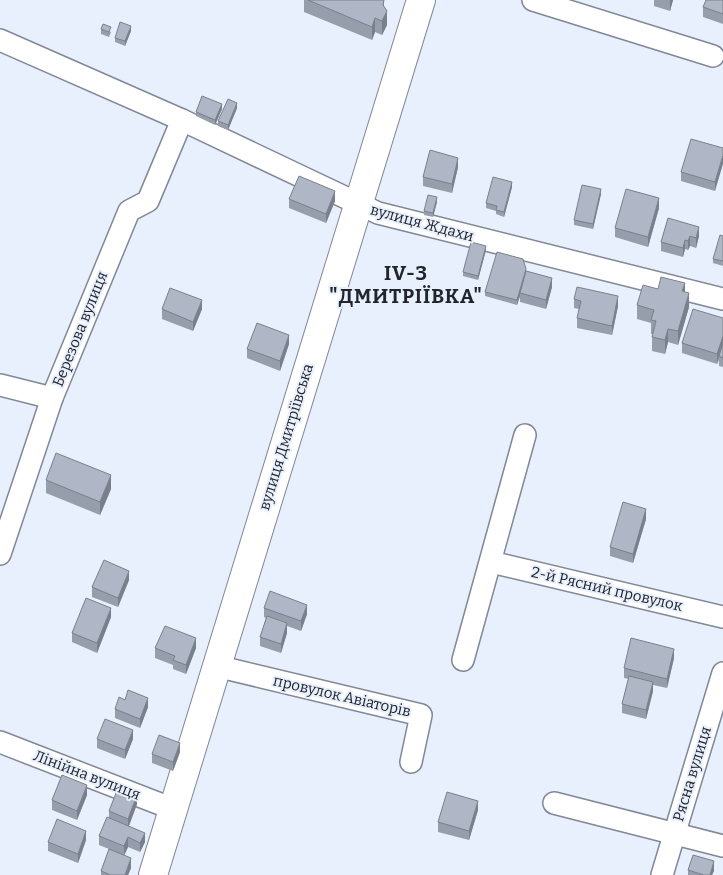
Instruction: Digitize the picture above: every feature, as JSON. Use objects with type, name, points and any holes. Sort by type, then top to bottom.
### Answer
[{"type":"main road","name":"вулиця Дмитріївська","points":[[153,875],[421,0]]},
{"type":"street","points":[[533,0],[713,56]]},
{"type":"street","name":"вулиця Ждахи","points":[[0,40],[182,120],[378,213],[723,299]]},
{"type":"street","name":"Березова вулиця","points":[[0,554],[52,398],[128,211],[148,201],[182,120]]},
{"type":"street","points":[[0,385],[52,398]]},
{"type":"street","points":[[463,660],[525,436]]},
{"type":"street","name":"2-й Рясний провулок","points":[[491,562],[723,617]]},
{"type":"street","name":"провулок Авіаторів","points":[[216,666],[421,715],[412,762]]},
{"type":"street","name":"Рясна вулиця","points":[[662,875],[723,672]]},
{"type":"street","name":"Лінійна вулиця","points":[[0,742],[173,809]]},
{"type":"street","points":[[554,803],[723,846]]},
{"type":"building","points":[[308,0],[384,0],[383,5],[387,11],[382,21],[375,18],[372,27]]},
{"type":"building","points":[[706,0],[723,0],[723,14],[703,7]]},
{"type":"building","points":[[120,22],[131,26],[125,41],[115,38]]},
{"type":"building","points":[[103,24],[111,27],[109,32],[101,29]]},
{"type":"building","points":[[202,96],[222,104],[215,120],[196,112]]},
{"type":"building","points":[[228,99],[237,103],[228,125],[218,121]]},
{"type":"building","points":[[691,139],[723,148],[723,155],[715,182],[681,172]]},
{"type":"building","points":[[430,150],[458,158],[452,184],[423,177]]},
{"type":"building","points":[[299,176],[335,191],[326,214],[289,199]]},
{"type":"building","points":[[493,177],[512,182],[504,212],[496,210],[497,206],[486,203]]},
{"type":"building","points":[[582,185],[601,189],[593,224],[574,220]]},
{"type":"building","points":[[626,189],[659,198],[648,237],[615,228]]},
{"type":"building","points":[[428,195],[437,197],[433,213],[424,211]]},
{"type":"building","points":[[668,218],[699,227],[696,238],[690,236],[688,241],[685,240],[683,248],[661,242]]},
{"type":"building","points":[[720,235],[723,236],[723,261],[713,259]]},
{"type":"building","points":[[471,242],[486,246],[478,276],[463,272]]},
{"type":"building","points":[[497,252],[523,259],[526,269],[517,300],[485,292]]},
{"type":"building","points":[[526,271],[552,278],[546,300],[520,293]]},
{"type":"building","points":[[661,277],[685,283],[682,291],[689,293],[678,331],[668,329],[665,340],[652,337],[656,321],[651,320],[654,310],[637,305],[643,285],[658,289]]},
{"type":"building","points":[[577,287],[618,296],[612,326],[577,318],[581,301],[574,299]]},
{"type":"building","points":[[170,288],[202,300],[193,322],[162,309]]},
{"type":"building","points":[[693,309],[723,318],[723,336],[717,354],[682,343]]},
{"type":"building","points":[[257,323],[289,335],[280,361],[247,349]]},
{"type":"building","points":[[723,343],[723,358],[719,356]]},
{"type":"building","points":[[56,453],[111,475],[100,502],[46,480]]},
{"type":"building","points":[[623,502],[646,509],[633,554],[610,547]]},
{"type":"building","points":[[104,560],[129,571],[118,598],[92,587]]},
{"type":"building","points":[[270,591],[307,605],[301,621],[264,608]]},
{"type":"building","points":[[86,598],[111,608],[97,643],[72,633]]},
{"type":"building","points":[[267,616],[287,623],[281,644],[260,637]]},
{"type":"building","points":[[165,626],[196,638],[186,665],[173,660],[175,656],[155,648]]},
{"type":"building","points":[[631,638],[674,649],[667,679],[624,668]]},
{"type":"building","points":[[629,676],[653,682],[646,710],[622,704]]},
{"type":"building","points":[[128,690],[148,698],[140,719],[115,709],[119,697],[125,700]]},
{"type":"building","points":[[105,719],[133,730],[125,750],[97,739]]},
{"type":"building","points":[[159,735],[180,743],[173,762],[152,754]]},
{"type":"building","points":[[62,775],[87,785],[77,811],[52,800]]},
{"type":"building","points":[[118,788],[137,795],[128,819],[109,811]]},
{"type":"building","points":[[447,792],[478,801],[469,831],[438,822]]},
{"type":"building","points":[[107,817],[145,833],[140,843],[128,837],[124,846],[99,836]]},
{"type":"building","points":[[57,819],[86,831],[78,854],[48,842]]},
{"type":"building","points":[[109,849],[131,858],[125,875],[111,875],[101,871]]},
{"type":"building","points":[[693,855],[714,861],[710,875],[688,870]]},
{"type":"district","name":"IV-3 \"ДМИТРІЇВКА\"","points":[[406,284]]}]
